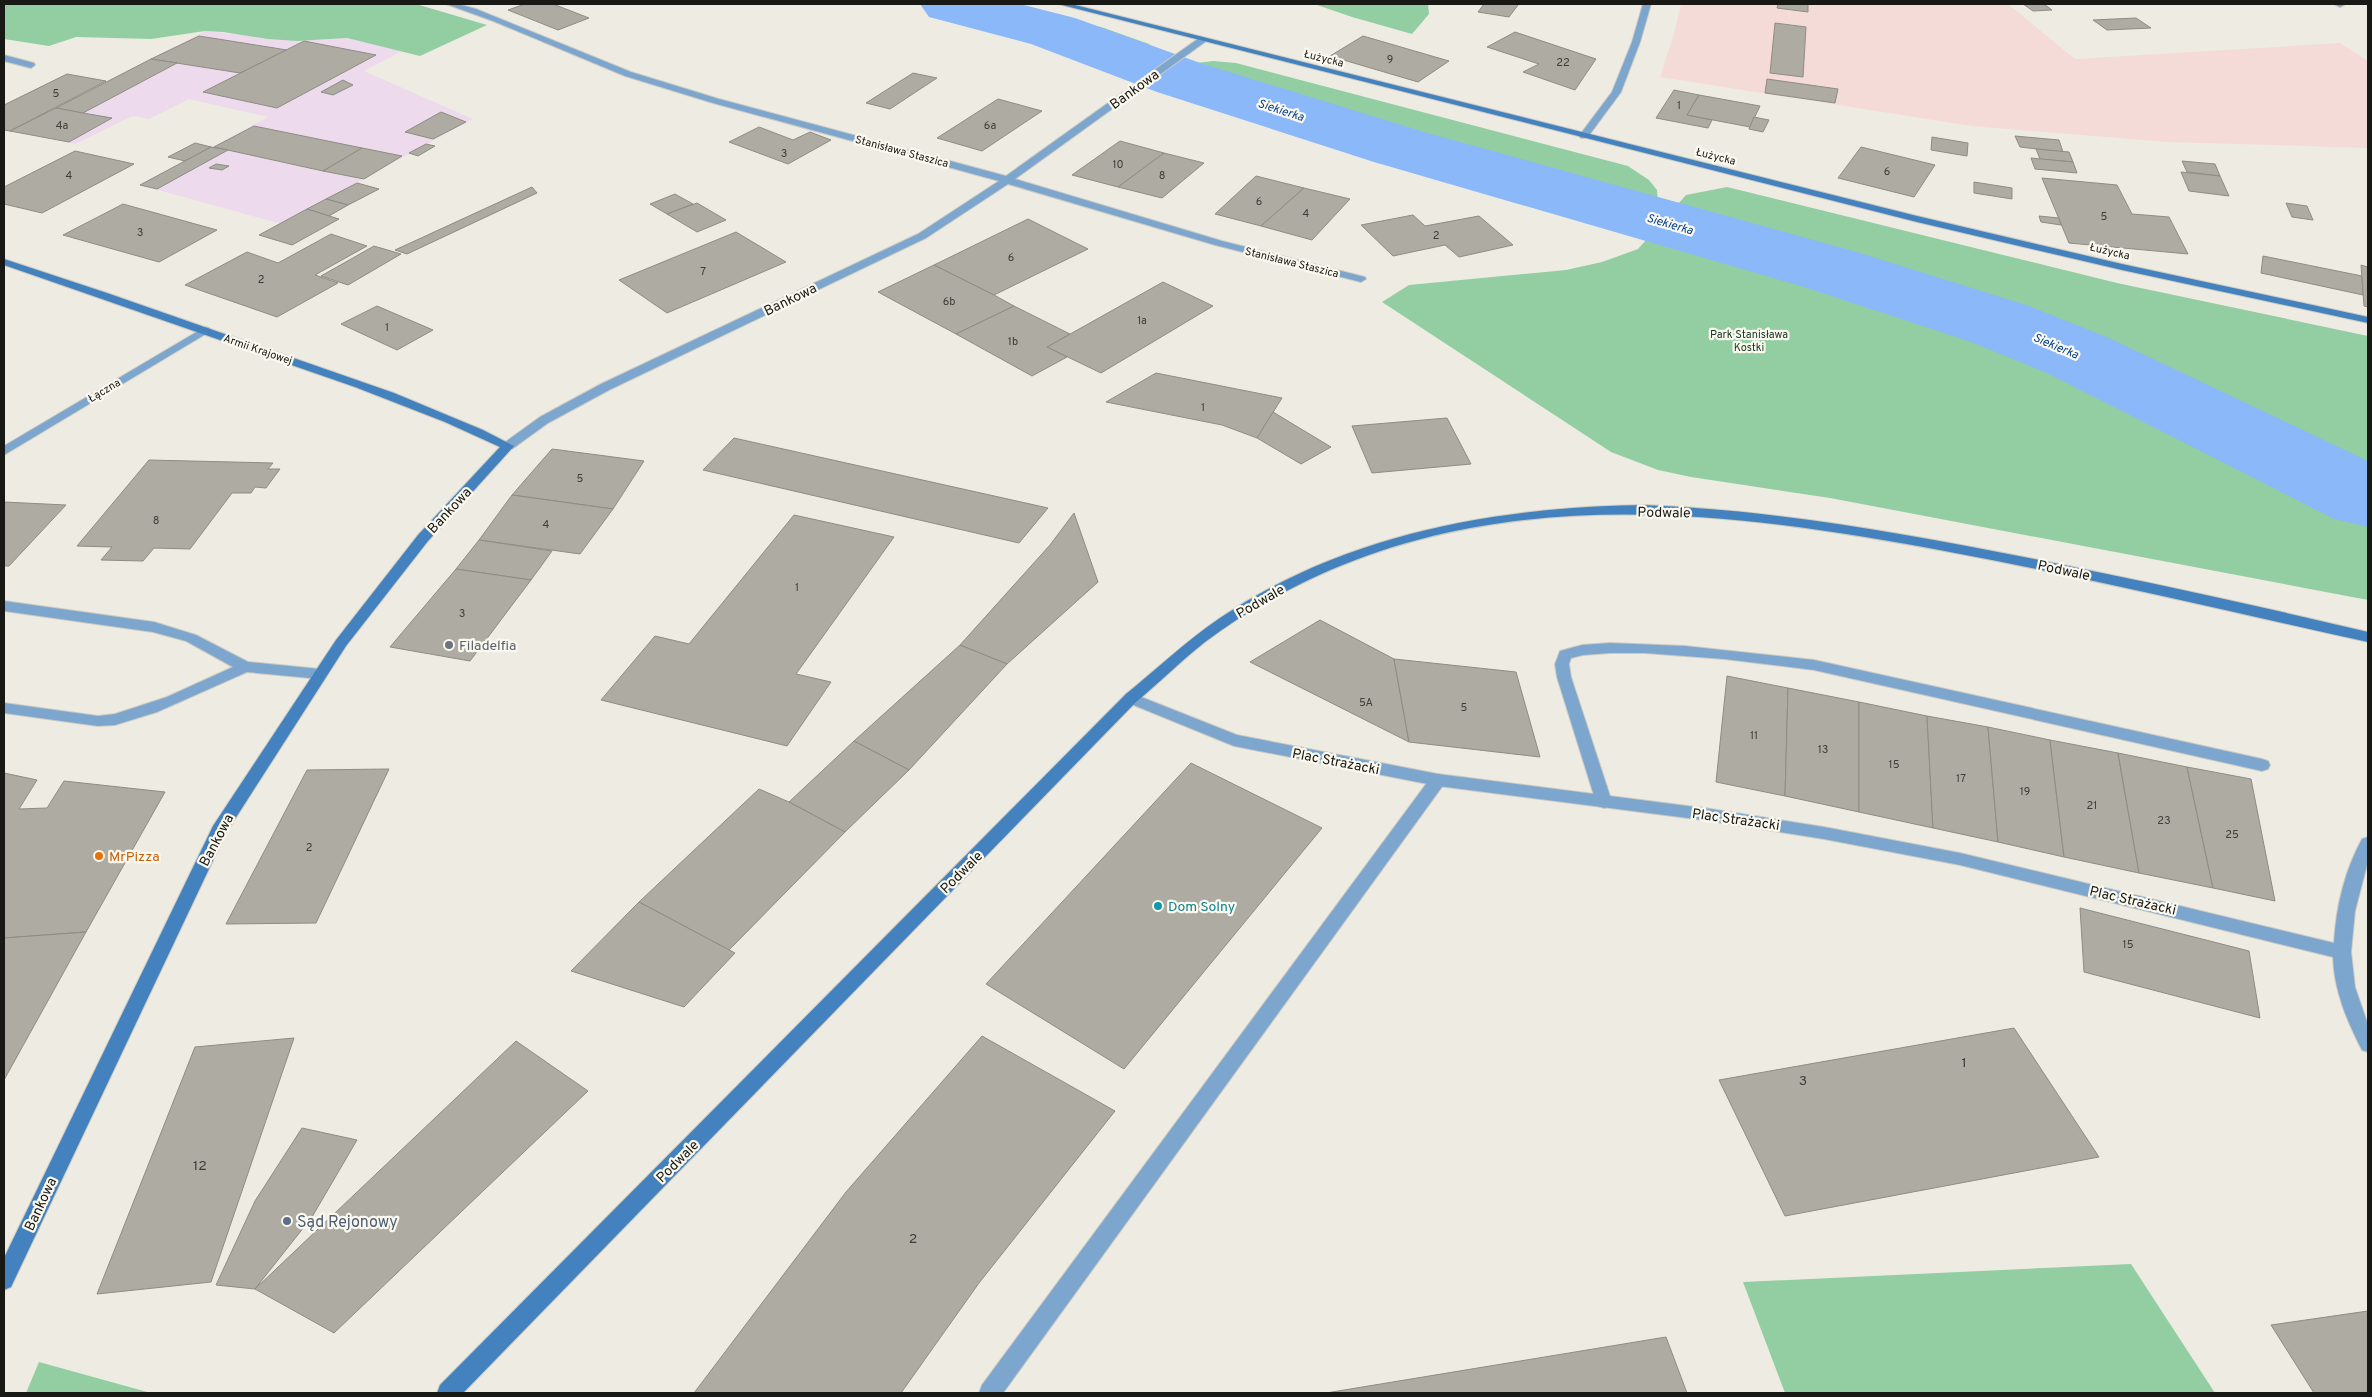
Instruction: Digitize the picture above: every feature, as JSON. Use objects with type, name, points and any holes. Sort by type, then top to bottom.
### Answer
[{"type":"main road","name":"Łużycka","points":[[1062,4],[2024,245],[2368,320]]},
{"type":"main road","name":"Armii Krajowej","points":[[4,262],[91,290],[396,399],[479,432],[508,446]]},
{"type":"main road","name":"Bankowa","points":[[4,1280],[219,830],[341,643],[423,538],[508,446]]},
{"type":"main road","name":"Podwale","points":[[448,1393],[1132,698],[1210,632],[1271,594],[1326,567],[1382,546],[1455,527],[1517,518],[1593,511],[1688,511],[1862,532],[2068,571],[2362,635]]},
{"type":"main road","points":[[2362,635],[2368,650]]},
{"type":"street","name":"Stanisława Staszica","points":[[450,4],[491,17],[626,73],[1007,180],[1155,226],[1323,271],[1361,279]]},
{"type":"street","points":[[1584,136],[1616,92],[1636,42],[1646,4]]},
{"type":"street","name":"Bankowa","points":[[508,446],[544,420],[605,387],[922,236],[1007,180],[1202,40]]},
{"type":"street","points":[[4,58],[31,65]]},
{"type":"street","name":"Łączna","points":[[4,451],[205,330]]},
{"type":"street","points":[[4,606],[154,627],[191,638],[244,667],[320,674]]},
{"type":"street","points":[[1604,802],[1564,677],[1562,664],[1565,655],[1579,649],[1695,652],[1760,657],[1814,665],[2262,765]]},
{"type":"street","points":[[4,708],[98,721],[110,720],[144,711],[244,667]]},
{"type":"street","name":"Plac Strażacki","points":[[1132,698],[1234,740],[1438,780],[1824,833],[1950,857],[2342,952]]},
{"type":"street","points":[[990,1393],[1438,780]]},
{"type":"street","points":[[2368,843],[2352,886],[2342,952],[2348,995],[2368,1044]]},
{"type":"shaded area","points":[[1681,4],[2008,4],[2075,59],[2340,43],[2368,61],[2368,148],[2167,142],[1971,126],[1660,77],[1674,34]]},
{"type":"shaded area","points":[[205,31],[297,41],[347,38],[402,51],[364,71],[473,119],[358,182],[379,189],[329,216],[281,224],[140,185],[268,117],[189,99],[149,119],[133,116],[75,144],[12,130]]},
{"type":"green space","points":[[4,4],[416,4],[487,25],[420,56],[347,38],[297,41],[205,31],[151,39],[76,37],[49,46],[4,39]]},
{"type":"green space","points":[[973,4],[1013,4],[1104,28],[1149,44],[1154,50],[1147,56],[1063,28]]},
{"type":"green space","points":[[1314,4],[1428,4],[1429,14],[1412,34]]},
{"type":"green space","points":[[1213,61],[1236,63],[1628,166],[1649,180],[1657,190],[1658,205],[1188,69],[1196,63]]},
{"type":"green space","name":"Park Stanisława Kostki","points":[[1727,187],[2117,283],[2368,336],[2368,600],[1830,498],[1691,477],[1658,470],[1611,452],[1382,302],[1409,285],[1566,270],[1602,262],[1638,249],[1686,195]]},
{"type":"green space","points":[[2131,1264],[2215,1393],[1785,1393],[1743,1282]]},
{"type":"green space","points":[[39,1362],[151,1393],[26,1393]]},
{"type":"building","points":[[525,4],[553,4],[589,18],[558,30],[508,10]]},
{"type":"building","points":[[1484,4],[1518,5],[1509,17],[1478,12]]},
{"type":"building","points":[[1778,4],[1808,4],[1808,12],[1777,8]]},
{"type":"building","points":[[2023,4],[2044,4],[2052,10],[2033,11]]},
{"type":"building","points":[[2136,18],[2151,28],[2107,30],[2093,20]]},
{"type":"building","points":[[1775,23],[1806,27],[1803,77],[1770,73]]},
{"type":"building","points":[[1515,32],[1596,59],[1575,90],[1523,72],[1539,64],[1487,47]]},
{"type":"building","points":[[199,36],[287,50],[240,73],[151,59]]},
{"type":"building","points":[[1363,36],[1449,61],[1418,82],[1330,56]]},
{"type":"building","points":[[304,41],[376,55],[277,108],[203,92]]},
{"type":"building","points":[[151,59],[177,63],[83,113],[56,108]]},
{"type":"building","points":[[913,73],[937,78],[890,109],[866,103]]},
{"type":"building","points":[[67,74],[106,81],[10,131],[4,130],[4,105]]},
{"type":"building","points":[[1767,79],[1838,89],[1835,103],[1765,93]]},
{"type":"building","points":[[343,80],[353,85],[333,95],[321,92]]},
{"type":"building","points":[[1674,90],[1699,95],[1687,115],[1712,120],[1708,128],[1656,118]]},
{"type":"building","points":[[1699,95],[1760,106],[1750,127],[1687,115]]},
{"type":"building","points":[[998,99],[1042,111],[982,151],[937,138]]},
{"type":"building","points":[[56,108],[112,118],[69,142],[10,131]]},
{"type":"building","points":[[441,112],[466,122],[433,139],[405,132]]},
{"type":"building","points":[[1754,117],[1769,120],[1763,132],[1749,129]]},
{"type":"building","points":[[254,126],[362,148],[323,171],[214,147]]},
{"type":"building","points":[[759,127],[793,140],[810,132],[831,140],[788,164],[729,142]]},
{"type":"building","points":[[2015,136],[2059,140],[2063,152],[2020,147]]},
{"type":"building","points":[[1932,137],[1968,143],[1967,156],[1931,150]]},
{"type":"building","points":[[1120,141],[1164,153],[1118,187],[1072,175]]},
{"type":"building","points":[[195,143],[211,147],[185,161],[168,157]]},
{"type":"building","points":[[426,144],[435,146],[418,156],[409,153]]},
{"type":"building","points":[[211,147],[228,150],[157,189],[140,185]]},
{"type":"building","points":[[1861,147],[1935,165],[1914,197],[1838,178]]},
{"type":"building","points":[[362,148],[402,156],[364,179],[323,171]]},
{"type":"building","points":[[2036,149],[2069,152],[2073,162],[2040,159]]},
{"type":"building","points":[[75,151],[134,164],[42,213],[4,204],[4,187]]},
{"type":"building","points":[[1164,153],[1204,163],[1162,198],[1118,187]]},
{"type":"building","points":[[2031,158],[2073,162],[2077,173],[2035,169]]},
{"type":"building","points":[[2182,161],[2215,164],[2220,176],[2187,172]]},
{"type":"building","points":[[216,164],[229,166],[222,170],[209,168]]},
{"type":"building","points":[[2181,172],[2220,176],[2229,196],[2189,191]]},
{"type":"building","points":[[1256,176],[1304,188],[1261,226],[1215,214]]},
{"type":"building","points":[[2042,178],[2117,185],[2132,214],[2169,217],[2188,254],[2069,243]]},
{"type":"building","points":[[1974,182],[2012,188],[2012,199],[1974,193]]},
{"type":"building","points":[[357,183],[379,189],[348,205],[326,199]]},
{"type":"building","points":[[532,187],[537,193],[407,254],[395,250]]},
{"type":"building","points":[[1304,188],[1350,199],[1312,240],[1261,226]]},
{"type":"building","points":[[675,194],[693,204],[667,214],[650,204]]},
{"type":"building","points":[[326,199],[348,205],[329,216],[307,209]]},
{"type":"building","points":[[697,203],[726,220],[697,232],[667,214]]},
{"type":"building","points":[[2286,203],[2307,206],[2313,220],[2292,217]]},
{"type":"building","points":[[123,204],[217,230],[159,262],[63,235]]},
{"type":"building","points":[[307,209],[339,219],[292,245],[259,235]]},
{"type":"building","points":[[1413,215],[1425,226],[1479,216],[1513,245],[1459,257],[1445,245],[1393,256],[1361,225]]},
{"type":"building","points":[[2039,216],[2059,218],[2061,225],[2041,222]]},
{"type":"building","points":[[1028,219],[1088,249],[994,295],[934,265]]},
{"type":"building","points":[[736,232],[786,262],[667,313],[619,280]]},
{"type":"building","points":[[331,234],[367,246],[315,275],[338,283],[277,317],[185,285],[247,252],[278,263]]},
{"type":"building","points":[[374,246],[401,254],[348,285],[321,276]]},
{"type":"building","points":[[2263,256],[2362,276],[2363,295],[2261,273]]},
{"type":"building","points":[[934,265],[1014,306],[956,334],[878,292]]},
{"type":"building","points":[[2361,265],[2368,267],[2368,307],[2364,306]]},
{"type":"building","points":[[1163,282],[1213,306],[1101,373],[1047,347]]},
{"type":"building","points":[[377,306],[433,330],[397,350],[341,324]]},
{"type":"building","points":[[1014,306],[1070,334],[1047,347],[1067,357],[1032,376],[956,334]]},
{"type":"building","points":[[1156,373],[1282,398],[1257,438],[1222,425],[1106,402]]},
{"type":"building","points":[[1273,412],[1331,447],[1301,464],[1257,438]]},
{"type":"building","points":[[1447,418],[1471,464],[1372,473],[1352,426]]},
{"type":"building","points":[[734,438],[1048,508],[1019,543],[703,470]]},
{"type":"building","points":[[552,449],[644,461],[613,509],[512,495]]},
{"type":"building","points":[[149,460],[273,463],[268,469],[280,469],[266,488],[255,487],[251,493],[232,493],[190,549],[154,548],[143,561],[101,560],[112,547],[77,546]]},
{"type":"building","points":[[512,495],[613,509],[580,554],[479,540]]},
{"type":"building","points":[[4,502],[66,505],[9,566],[4,566]]},
{"type":"building","points":[[1074,513],[1098,582],[1007,664],[960,645],[1050,545]]},
{"type":"building","points":[[794,515],[894,537],[796,674],[831,682],[787,746],[601,700],[655,636],[689,644]]},
{"type":"building","points":[[479,540],[552,551],[531,580],[456,569]]},
{"type":"building","points":[[456,569],[531,580],[470,661],[390,647]]},
{"type":"building","points":[[1320,620],[1394,659],[1409,742],[1250,662]]},
{"type":"building","points":[[960,645],[1007,664],[909,770],[854,741]]},
{"type":"building","points":[[1394,659],[1516,672],[1540,757],[1409,742]]},
{"type":"building","points":[[1727,676],[1788,688],[1785,796],[1716,782]]},
{"type":"building","points":[[1788,688],[1859,702],[1859,812],[1785,796]]},
{"type":"building","points":[[1859,702],[1927,716],[1933,828],[1859,812]]},
{"type":"building","points":[[1927,716],[1988,727],[1998,842],[1933,828]]},
{"type":"building","points":[[1988,727],[2050,740],[2064,857],[1998,842]]},
{"type":"building","points":[[2050,740],[2118,753],[2139,873],[2064,857]]},
{"type":"building","points":[[854,741],[909,770],[845,832],[789,802]]},
{"type":"building","points":[[2118,753],[2187,767],[2213,888],[2139,873]]},
{"type":"building","name":"Dom Solny","points":[[1191,763],[1322,828],[1124,1069],[986,984]]},
{"type":"building","points":[[2187,767],[2251,779],[2275,901],[2213,888]]},
{"type":"building","points":[[389,769],[316,923],[226,924],[307,770]]},
{"type":"building","points":[[4,773],[37,780],[19,809],[47,808],[64,781],[165,792],[86,932],[4,938]]},
{"type":"building","points":[[759,789],[789,802],[845,832],[729,950],[639,902]]},
{"type":"building","points":[[639,902],[735,953],[684,1007],[571,971]]},
{"type":"building","points":[[2080,908],[2249,951],[2260,1018],[2084,972]]},
{"type":"building","points":[[86,932],[4,1080],[4,938]]},
{"type":"building","points":[[2014,1028],[2099,1157],[1785,1216],[1719,1080]]},
{"type":"building","points":[[982,1036],[1115,1111],[979,1283],[901,1393],[694,1393],[846,1192]]},
{"type":"building","points":[[294,1038],[211,1282],[97,1294],[195,1047]]},
{"type":"building","points":[[516,1041],[588,1091],[334,1333],[255,1289]]},
{"type":"building","points":[[302,1128],[357,1140],[312,1217],[255,1289],[216,1285],[255,1201]]},
{"type":"building","points":[[2368,1311],[2368,1393],[2314,1393],[2271,1325]]},
{"type":"building","points":[[1666,1337],[1687,1393],[1326,1393]]},
{"type":"waterway","name":"Siekierka","points":[[950,4],[1053,31],[1180,78],[1399,147],[1832,270],[2000,324],[2079,356],[2368,498]]},
{"type":"place","name":"Filadelfia","points":[[449,645]]},
{"type":"place","name":"MrPizza","points":[[99,856]]},
{"type":"place","name":"Dom Solny","points":[[1158,906]]},
{"type":"place","name":"Sąd Rejonowy","points":[[287,1221]]}]
